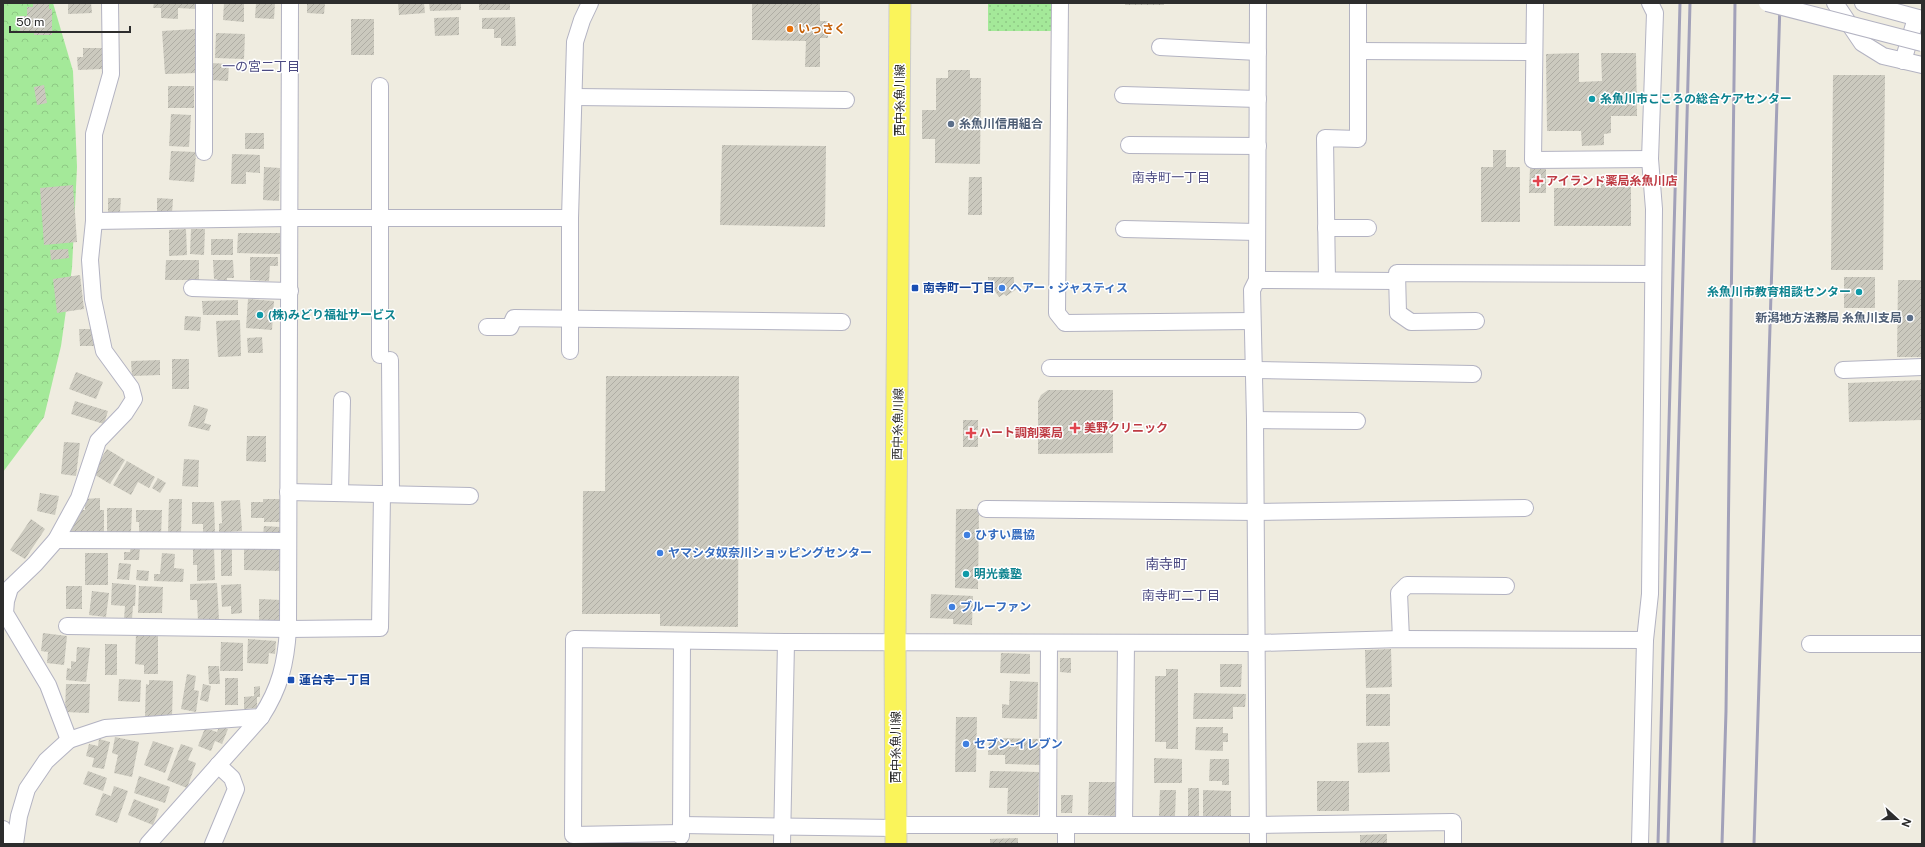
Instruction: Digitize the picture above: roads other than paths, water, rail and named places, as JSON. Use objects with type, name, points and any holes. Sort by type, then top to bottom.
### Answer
[{"type":"main road","name":"西中糸魚川線","points":[[896,832],[895,642],[900,3]]},
{"type":"street","points":[[69,740],[48,685],[5,613],[6,601],[10,588],[35,564],[56,540],[79,498],[98,441],[125,413],[134,399],[131,388],[104,351],[93,299],[90,260],[94,221],[94,134],[111,74],[110,3]]},
{"type":"street","points":[[204,3],[204,152]]},
{"type":"street","points":[[148,844],[261,717],[272,701],[280,680],[286,657],[288,629],[290,3]]},
{"type":"street","points":[[570,351],[570,218],[575,42],[582,20],[590,3]]},
{"type":"street","points":[[1060,3],[1057,313],[1065,322],[1252,321]]},
{"type":"street","points":[[1258,3],[1257,280],[1252,290],[1256,512],[1258,844]]},
{"type":"street","points":[[1327,280],[1324,138],[1358,139],[1358,3]]},
{"type":"street","points":[[1535,3],[1534,160],[1650,159]]},
{"type":"street","points":[[1640,844],[1645,640],[1650,594],[1654,209],[1650,159],[1655,13],[1650,3]]},
{"type":"street","points":[[1767,3],[1922,43]]},
{"type":"street","points":[[1835,3],[1862,43],[1882,56],[1922,65]]},
{"type":"street","points":[[1864,3],[1919,18],[1903,61]]},
{"type":"street","points":[[1160,47],[1258,52]]},
{"type":"street","points":[[1358,51],[1534,52]]},
{"type":"street","points":[[67,626],[288,629],[380,628],[386,494],[385,358],[380,218],[380,86]]},
{"type":"street","points":[[1123,95],[1258,99]]},
{"type":"street","points":[[574,97],[846,100]]},
{"type":"street","points":[[1129,145],[1258,146]]},
{"type":"street","points":[[94,221],[290,218],[570,218]]},
{"type":"street","points":[[1326,228],[1368,228]]},
{"type":"street","points":[[1124,229],[1257,232]]},
{"type":"street","points":[[1476,321],[1411,322],[1398,313],[1397,273],[1653,274]]},
{"type":"street","points":[[1257,280],[1397,281]]},
{"type":"street","points":[[192,288],[290,291]]},
{"type":"street","points":[[487,327],[510,327],[514,318],[570,320],[842,322]]},
{"type":"street","points":[[1843,370],[1922,367]]},
{"type":"street","points":[[1050,368],[1254,369],[1473,374]]},
{"type":"street","points":[[340,493],[342,400]]},
{"type":"street","points":[[1255,420],[1357,421]]},
{"type":"street","points":[[288,492],[470,496]]},
{"type":"street","points":[[986,509],[1256,512],[1525,508]]},
{"type":"street","points":[[56,540],[288,541]]},
{"type":"street","points":[[1401,639],[1399,593],[1407,585],[1506,586]]},
{"type":"street","points":[[1453,844],[1453,822],[1258,825],[1048,825],[896,832],[782,826],[681,834],[573,839],[574,639],[786,642],[1048,643],[1257,643],[1401,639],[1645,640]]},
{"type":"street","points":[[681,834],[682,641]]},
{"type":"street","points":[[782,844],[786,642]]},
{"type":"street","points":[[1048,643],[1048,825]]},
{"type":"street","points":[[1124,825],[1126,643]]},
{"type":"street","points":[[1810,644],[1922,644]]},
{"type":"street","points":[[14,844],[19,816],[27,789],[46,761],[69,740],[105,728],[261,717]]},
{"type":"street","points":[[213,844],[236,789],[232,778],[218,765]]},
{"type":"street","points":[[1066,825],[1066,844]]},
{"type":"street","points":[[3,829],[14,844]]},
{"type":"railway","points":[[1658,844],[1680,3]]},
{"type":"railway","points":[[1668,844],[1690,3]]},
{"type":"railway","points":[[1722,844],[1726,711],[1735,3]]},
{"type":"railway","points":[[1754,844],[1780,3]]},
{"type":"place","name":"いっさく","points":[[790,29]]},
{"type":"place","name":"糸魚川市こころの総合ケアセンター","points":[[1592,99]]},
{"type":"place","name":"糸魚川信用組合","points":[[951,124]]},
{"type":"place","name":"アイランド薬局糸魚川店","points":[[1538,181]]},
{"type":"place","name":"南寺町一丁目","points":[[915,288]]},
{"type":"place","name":"ヘアー・ジャスティス","points":[[1002,288]]},
{"type":"place","name":"糸魚川市教育相談センター","points":[[1859,292]]},
{"type":"place","name":"(株)みどり福祉サービス","points":[[260,315]]},
{"type":"place","name":"新潟地方法務局 糸魚川支局","points":[[1910,318]]},
{"type":"place","name":"美野クリニック","points":[[1075,428]]},
{"type":"place","name":"ハート調剤薬局","points":[[971,433]]},
{"type":"place","name":"ひすい農協","points":[[967,535]]},
{"type":"place","name":"ヤマシタ奴奈川ショッピングセンター","points":[[660,553]]},
{"type":"place","name":"明光義塾","points":[[966,574]]},
{"type":"place","name":"ブルーファン","points":[[952,607]]},
{"type":"place","name":"蓮台寺一丁目","points":[[291,680]]},
{"type":"place","name":"セブン-イレブン","points":[[966,744]]},
{"type":"district","name":"一の宮二丁目","points":[[261,66]]},
{"type":"district","name":"南寺町一丁目","points":[[1171,177]]},
{"type":"district","name":"南寺町","points":[[1166,564]]},
{"type":"district","name":"南寺町二丁目","points":[[1181,595]]}]
